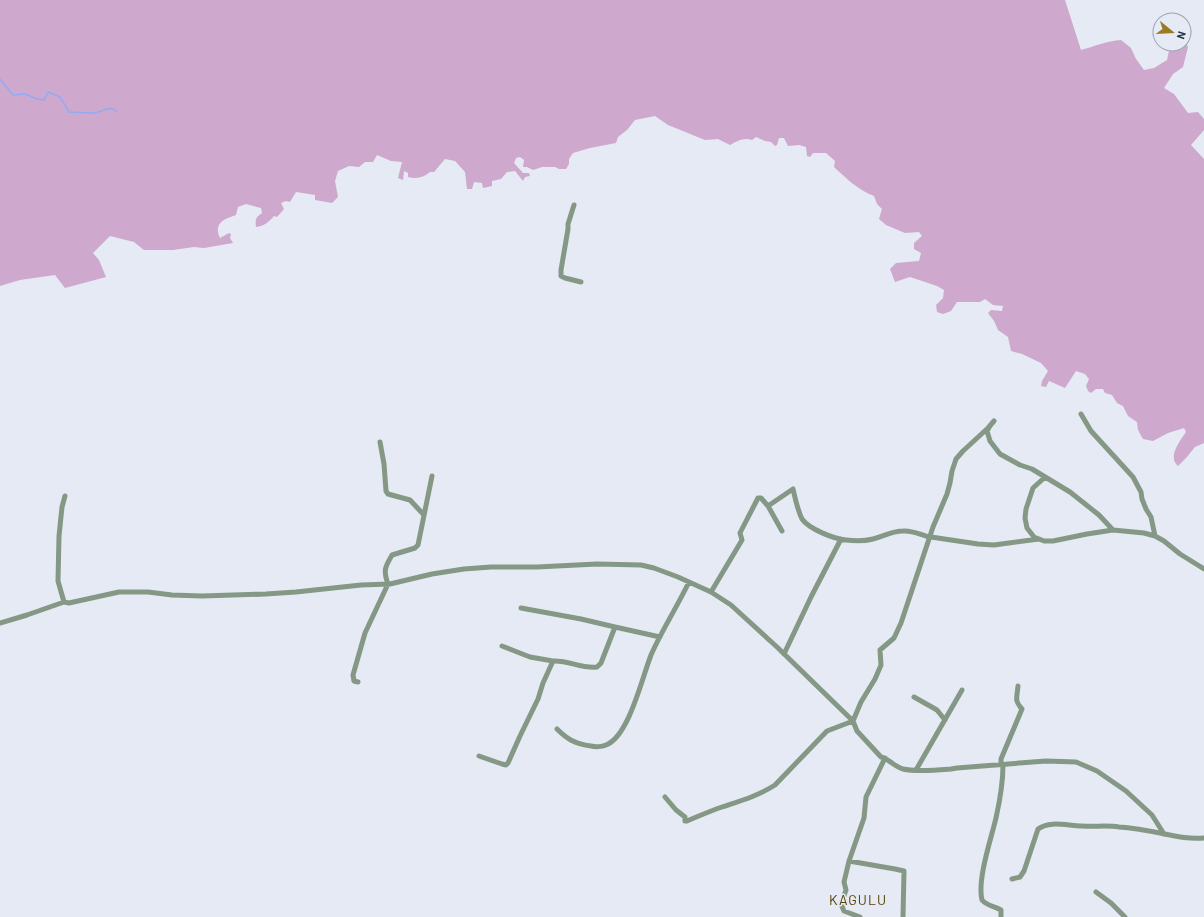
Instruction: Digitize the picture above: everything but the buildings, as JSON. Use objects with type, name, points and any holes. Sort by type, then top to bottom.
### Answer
[{"type":"street","points":[[574,205],[568,224],[561,270],[562,276],[565,278],[581,282]]},
{"type":"street","points":[[1081,414],[1091,431],[1133,477],[1141,492],[1142,499],[1151,518],[1155,536]]},
{"type":"street","points":[[666,797],[676,810],[685,817],[685,821],[715,809],[744,800],[775,786],[827,731],[853,721],[861,702],[875,679],[881,665],[880,650],[894,638],[901,623],[930,538],[947,494],[956,459],[988,428],[994,420],[987,431],[990,441],[1000,454],[1032,470],[1081,500],[1099,515],[1113,530]]},
{"type":"street","points":[[380,442],[384,464],[386,491],[388,494],[410,500],[424,515]]},
{"type":"street","points":[[358,682],[354,681],[353,675],[365,633],[388,584],[384,568],[392,555],[418,546],[432,476]]},
{"type":"street","points":[[1044,478],[1033,488],[1026,509],[1025,518],[1027,528],[1034,537],[1044,541],[1053,541],[1113,530],[1144,533],[1155,536],[1164,541],[1180,554],[1204,569]]},
{"type":"street","points":[[768,506],[793,489],[802,518],[807,524],[815,529],[845,540],[860,541],[872,539],[892,532],[904,531],[913,532],[930,538],[994,545],[1038,539]]},
{"type":"street","points":[[64,602],[58,581],[58,540],[62,507],[65,496]]},
{"type":"street","points":[[711,592],[742,540],[740,533],[758,498],[761,498],[768,506],[782,531]]},
{"type":"street","points":[[784,654],[811,596],[841,539]]},
{"type":"street","points":[[0,623],[64,602],[69,603],[119,592],[148,592],[172,595],[266,594],[361,585],[388,584],[432,574],[464,569],[597,564],[642,565],[665,572],[689,582],[711,592],[731,605],[853,721],[857,731],[881,757],[902,769],[952,769],[1046,761],[1076,762],[1088,766],[1126,791],[1152,815],[1164,834]]},
{"type":"street","points":[[556,729],[567,738],[584,745],[605,746],[615,739],[628,720],[652,655],[689,582]]},
{"type":"street","points":[[521,608],[581,619],[660,637]]},
{"type":"street","points":[[502,646],[530,657],[570,662],[592,668],[597,667],[601,663],[615,627]]},
{"type":"street","points":[[478,756],[502,764],[508,763],[537,701],[542,683],[553,661]]},
{"type":"street","points":[[1001,917],[1000,910],[983,902],[981,898],[981,886],[987,852],[997,816],[1003,778],[1003,765],[1001,763],[1001,759],[1022,710],[1017,704],[1016,698],[1018,686]]},
{"type":"street","points":[[916,770],[962,690]]},
{"type":"street","points":[[914,697],[937,710],[945,720]]},
{"type":"street","points":[[860,917],[844,911],[841,904],[846,890],[844,882],[849,861],[864,818],[866,797],[885,758]]},
{"type":"street","points":[[1012,879],[1020,877],[1024,871],[1038,829],[1043,825],[1120,827],[1182,838],[1204,838]]},
{"type":"street","points":[[849,861],[904,872],[903,917]]},
{"type":"street","points":[[1096,892],[1111,903],[1124,917]]},
{"type":"shaded area","points":[[0,0],[1065,0],[1081,50],[1121,40],[1131,48],[1136,59],[1144,70],[1154,68],[1167,60],[1169,52],[1187,52],[1183,67],[1173,74],[1164,88],[1174,94],[1188,113],[1198,112],[1204,119],[1204,130],[1191,145],[1204,159],[1204,443],[1195,447],[1178,466],[1175,462],[1174,454],[1178,444],[1186,432],[1184,428],[1168,433],[1153,441],[1143,439],[1138,430],[1137,422],[1128,416],[1123,406],[1117,403],[1112,395],[1105,393],[1103,389],[1096,389],[1091,393],[1088,391],[1086,386],[1089,379],[1085,374],[1076,371],[1065,388],[1049,381],[1046,387],[1041,386],[1042,381],[1048,371],[1041,363],[1022,354],[1011,351],[1008,337],[998,330],[988,313],[991,310],[1002,311],[1003,306],[993,305],[985,299],[980,302],[957,302],[951,311],[943,314],[937,312],[936,305],[943,298],[944,290],[937,286],[910,277],[895,282],[890,269],[896,263],[919,261],[921,253],[914,249],[914,243],[922,236],[919,232],[905,233],[886,225],[879,219],[882,209],[877,204],[874,196],[857,187],[834,167],[835,161],[826,153],[813,153],[810,157],[807,156],[806,147],[799,145],[788,146],[784,138],[779,138],[777,145],[775,146],[771,142],[756,137],[752,140],[741,140],[730,145],[718,139],[705,140],[668,125],[655,116],[635,120],[627,130],[618,137],[616,143],[573,153],[569,159],[569,164],[566,169],[542,167],[533,170],[523,167],[524,160],[520,157],[516,158],[514,163],[523,173],[529,173],[530,176],[525,177],[523,181],[515,171],[507,172],[501,179],[492,181],[492,186],[483,188],[482,183],[474,182],[472,189],[467,189],[465,172],[455,161],[445,159],[434,172],[430,172],[420,178],[408,177],[408,173],[404,171],[403,180],[398,178],[402,162],[391,161],[377,155],[373,162],[365,162],[359,167],[349,166],[338,171],[335,181],[338,197],[332,203],[315,200],[315,195],[296,192],[290,202],[286,201],[281,203],[284,209],[277,217],[274,216],[266,223],[256,227],[256,218],[262,213],[261,208],[246,204],[238,207],[236,215],[221,222],[218,229],[220,238],[229,233],[231,234],[230,238],[233,243],[204,248],[194,247],[173,250],[144,250],[134,242],[110,236],[93,253],[99,260],[106,277],[65,288],[55,275],[20,280],[0,286]]},
{"type":"waterway","points":[[0,79],[13,95],[25,94],[44,100],[48,92],[60,97],[69,112],[96,113],[111,108],[117,112]]},
{"type":"district","name":"KAGULU","points":[[858,899]]}]
